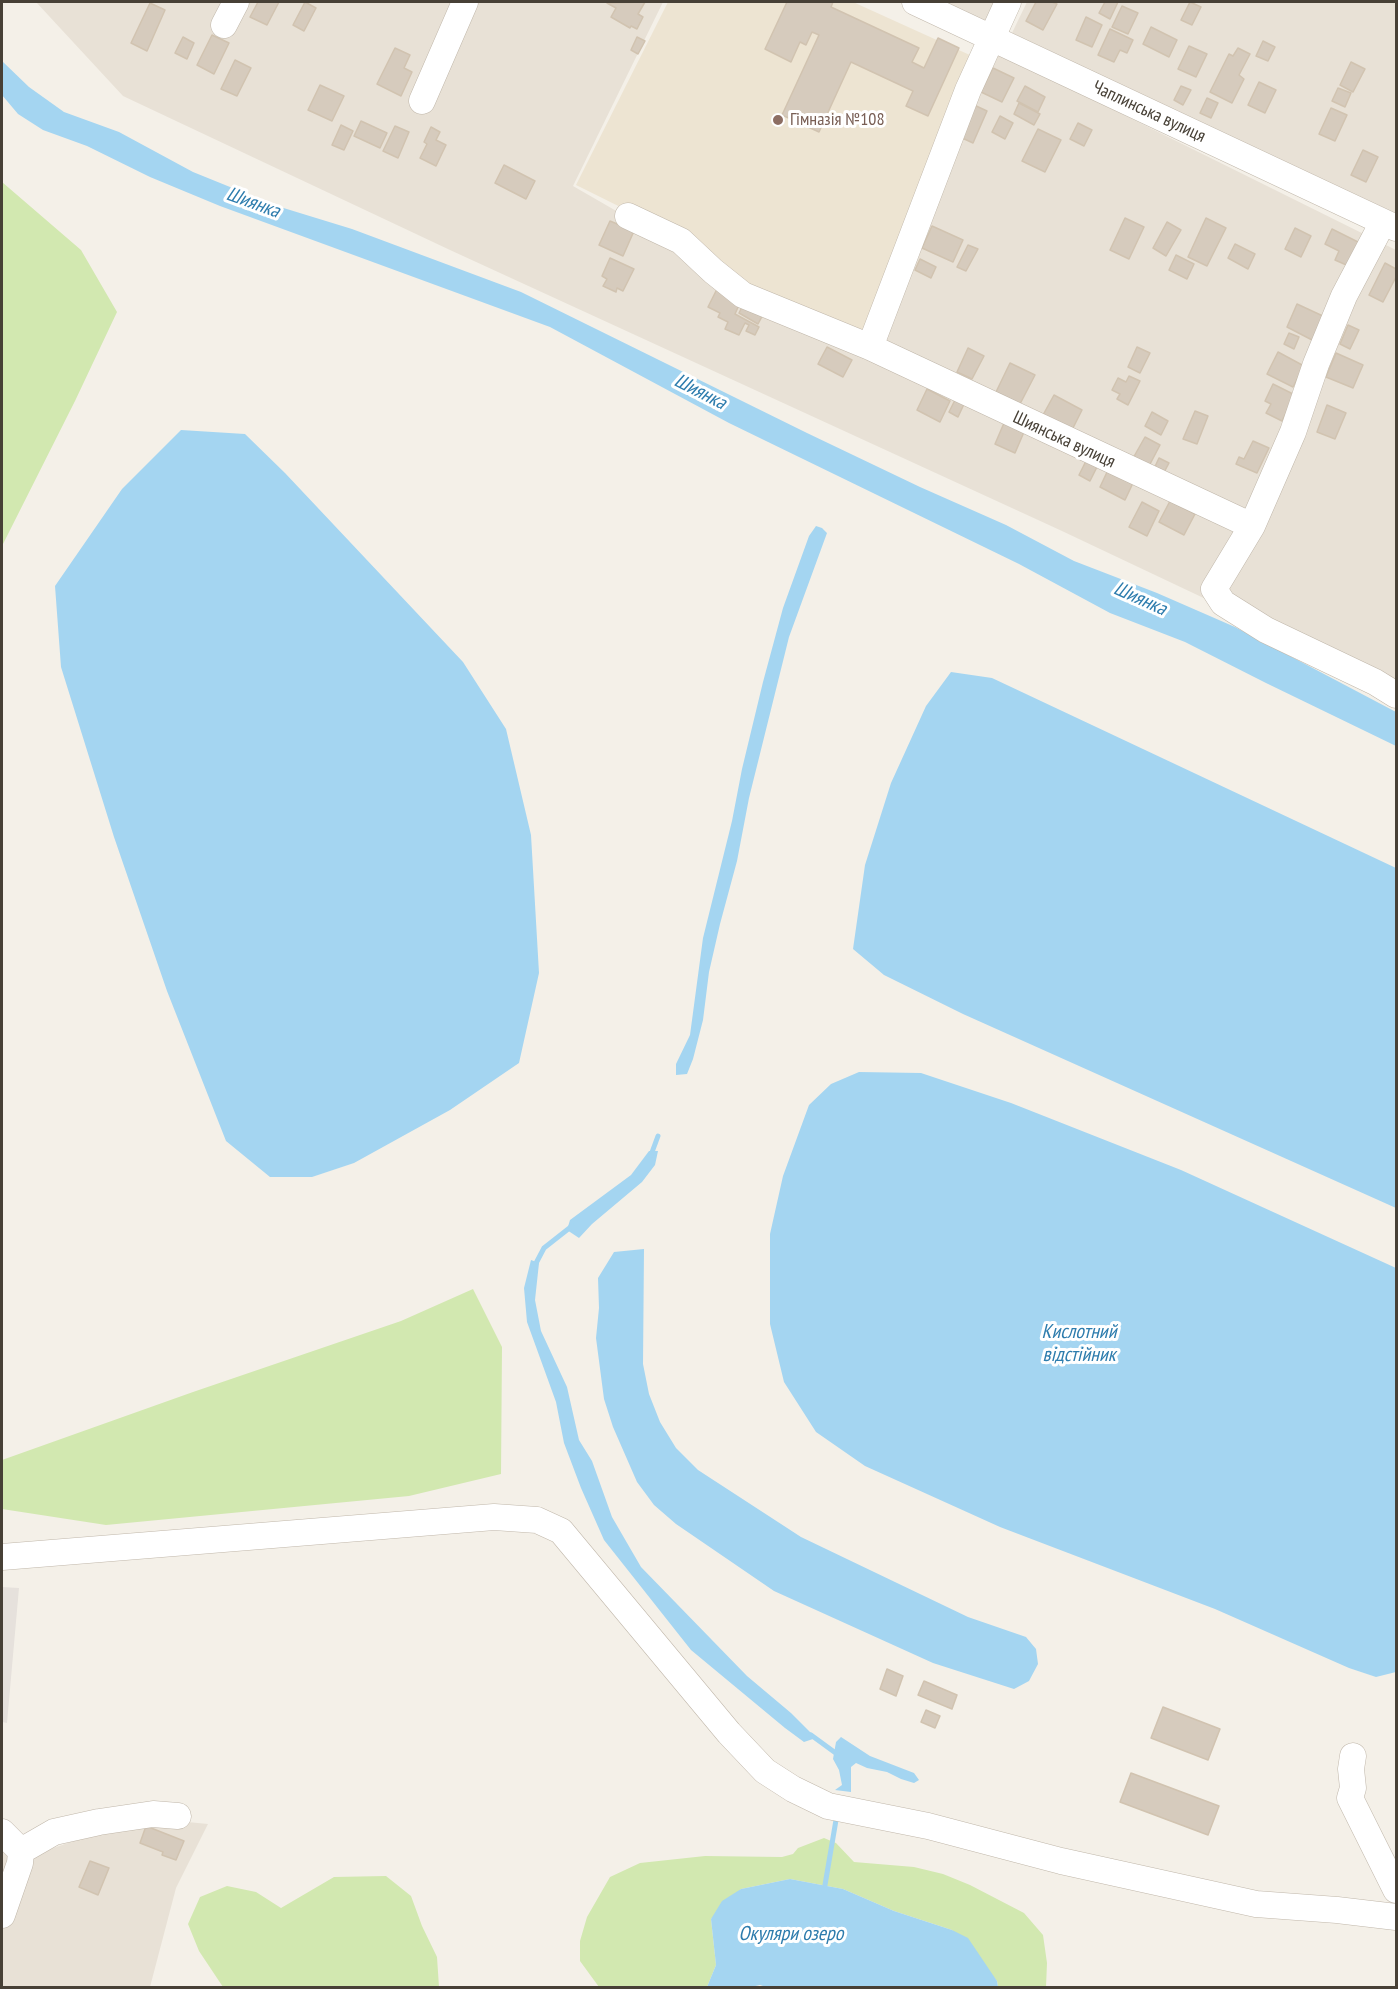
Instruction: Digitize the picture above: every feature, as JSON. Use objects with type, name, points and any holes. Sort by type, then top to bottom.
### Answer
[{"type":"street","points":[[224,25],[236,2]]},
{"type":"street","points":[[422,101],[465,2]]},
{"type":"street","name":"Чаплинська вулиця","points":[[915,2],[1390,225],[1344,296],[1316,364],[1293,432],[1252,526]]},
{"type":"street","points":[[870,347],[968,90],[1008,2]]},
{"type":"street","name":"Шиянська вулиця","points":[[628,216],[681,242],[744,295],[870,347],[1113,463],[1252,526]]},
{"type":"street","points":[[1252,526],[1214,588],[1223,603],[1266,630],[1375,682],[1396,695]]},
{"type":"street","points":[[2,1557],[494,1517],[537,1520],[561,1531],[729,1733],[765,1771],[793,1789],[828,1806],[928,1826],[1061,1861],[1256,1904],[1396,1917]]},
{"type":"street","points":[[1353,1756],[1351,1769],[1353,1788],[1350,1798],[1396,1890]]},
{"type":"street","points":[[21,1851],[54,1832],[153,1814],[178,1816]]},
{"type":"street","points":[[2,1832],[21,1851],[20,1863],[2,1915]]},
{"type":"shaded area","points":[[36,2],[663,2],[573,186],[625,216],[969,111],[997,52],[1396,250],[1396,689],[1062,531],[450,250],[123,96]]},
{"type":"shaded area","name":"Гімназія №108","points":[[668,2],[853,2],[972,56],[865,337],[754,292],[701,247],[576,185]]},
{"type":"shaded area","points":[[945,2],[1000,2],[990,23]]},
{"type":"shaded area","points":[[1027,2],[1396,2],[1396,216],[1012,33]]},
{"type":"shaded area","points":[[2,1587],[19,1588],[7,1723],[2,1722]]},
{"type":"shaded area","points":[[146,1818],[208,1824],[176,1888],[150,1987],[2,1988],[2,1839],[48,1850]]},
{"type":"green space","points":[[2,182],[81,250],[117,312],[2,546]]},
{"type":"green space","points":[[473,1289],[502,1347],[501,1474],[409,1496],[106,1525],[2,1509],[2,1460],[401,1321]]},
{"type":"green space","points":[[824,1838],[836,1843],[854,1862],[914,1867],[943,1874],[970,1885],[1024,1913],[1043,1935],[1047,1963],[1046,1987],[998,1987],[997,1981],[952,1930],[894,1911],[843,1889],[790,1879],[741,1889],[711,1919],[716,1965],[707,1987],[599,1987],[580,1961],[580,1941],[587,1917],[610,1877],[640,1863],[705,1856],[782,1857],[793,1854],[798,1848]]},
{"type":"green space","points":[[386,1876],[411,1896],[437,1957],[439,1987],[223,1987],[199,1951],[188,1924],[200,1897],[227,1886],[256,1892],[281,1908],[334,1877]]},
{"type":"water","name":"Шиянка","points":[[2,61],[29,87],[64,112],[119,132],[193,172],[277,206],[352,229],[521,292],[807,433],[1006,525],[1074,561],[1157,593],[1235,627],[1396,712],[1396,746],[1185,642],[1110,613],[1019,564],[729,423],[550,327],[220,206],[150,177],[87,146],[43,130],[18,114],[2,95]]},
{"type":"water","points":[[181,430],[245,434],[285,473],[463,662],[506,729],[531,835],[539,973],[519,1063],[450,1110],[354,1163],[312,1177],[270,1177],[226,1141],[167,991],[114,837],[61,667],[55,586],[122,489]]},
{"type":"water","points":[[816,526],[827,533],[789,637],[709,972],[703,1020],[687,1074],[676,1075],[676,1064],[690,1035],[703,938],[763,682],[783,608],[809,536]]},
{"type":"water","points":[[951,672],[992,678],[1396,868],[1396,1208],[963,1014],[884,975],[853,949],[865,865],[891,783],[926,706]]},
{"type":"water","name":"Кислотний відстійник","points":[[859,1072],[921,1073],[1011,1103],[1181,1170],[1396,1268],[1396,1672],[1376,1677],[1349,1668],[1215,1609],[1000,1527],[865,1466],[816,1432],[784,1382],[770,1324],[770,1234],[783,1176],[809,1105],[831,1084]]},
{"type":"water","points":[[649,1151],[658,1151],[655,1165],[642,1182],[592,1224],[579,1238],[567,1230],[570,1220],[631,1175]]},
{"type":"water","points":[[644,1249],[643,1364],[649,1394],[660,1422],[676,1448],[698,1470],[801,1537],[968,1617],[1026,1637],[1036,1649],[1038,1664],[1029,1681],[1014,1689],[933,1663],[774,1591],[676,1524],[654,1505],[637,1482],[613,1427],[604,1399],[596,1338],[599,1308],[598,1278],[614,1252]]},
{"type":"water","points":[[531,1260],[539,1263],[535,1300],[541,1331],[567,1387],[579,1440],[592,1461],[612,1517],[641,1567],[747,1676],[791,1713],[816,1738],[804,1742],[691,1650],[604,1540],[564,1443],[556,1402],[527,1322],[524,1288]]},
{"type":"water","points":[[841,1737],[870,1756],[914,1773],[919,1780],[914,1783],[856,1763],[851,1767],[851,1792],[835,1790],[842,1785],[839,1770],[833,1759],[836,1742]]},
{"type":"water","name":"Окуляри озеро","points":[[790,1879],[843,1889],[894,1911],[952,1930],[968,1938],[997,1981],[998,1987],[769,1988],[760,1985],[707,1987],[716,1965],[711,1919],[722,1901],[741,1889]]},
{"type":"building","points":[[258,2],[279,2],[267,25],[250,17]]},
{"type":"building","points":[[305,2],[316,8],[304,31],[293,25]]},
{"type":"building","points":[[645,2],[638,14],[643,17],[637,29],[631,26],[630,28],[611,17],[616,8],[607,3]]},
{"type":"building","points":[[787,2],[833,2],[831,7],[919,48],[912,62],[924,68],[938,38],[959,48],[928,116],[906,106],[913,91],[851,62],[819,132],[782,115],[819,35],[812,32],[806,45],[800,42],[791,62],[765,49]]},
{"type":"building","points":[[1036,2],[1057,4],[1043,30],[1026,21]]},
{"type":"building","points":[[1105,2],[1118,2],[1110,19],[1099,13]]},
{"type":"building","points":[[1190,2],[1201,7],[1192,25],[1181,20]]},
{"type":"building","points":[[150,3],[165,10],[147,51],[131,43]]},
{"type":"building","points":[[1122,6],[1138,13],[1128,34],[1112,27]]},
{"type":"building","points":[[1086,17],[1102,25],[1092,47],[1076,40]]},
{"type":"building","points":[[1151,27],[1177,40],[1169,57],[1143,44]]},
{"type":"building","points":[[1110,29],[1133,40],[1127,53],[1120,50],[1114,62],[1098,55]]},
{"type":"building","points":[[212,35],[229,43],[214,74],[197,65]]},
{"type":"building","points":[[183,37],[194,43],[187,59],[175,53]]},
{"type":"building","points":[[637,37],[645,41],[638,54],[631,50]]},
{"type":"building","points":[[1263,41],[1275,47],[1268,61],[1256,56]]},
{"type":"building","points":[[1189,46],[1207,54],[1196,77],[1178,69]]},
{"type":"building","points":[[395,48],[410,55],[404,68],[412,72],[401,96],[377,84]]},
{"type":"building","points":[[1238,48],[1250,54],[1239,75],[1244,79],[1232,103],[1210,92],[1229,54],[1233,56]]},
{"type":"building","points":[[235,60],[251,68],[237,96],[221,89]]},
{"type":"building","points":[[1351,62],[1365,69],[1353,92],[1340,85]]},
{"type":"building","points":[[993,68],[1014,78],[1002,102],[981,92]]},
{"type":"building","points":[[1259,82],[1276,90],[1265,113],[1248,105]]},
{"type":"building","points":[[320,85],[344,96],[332,121],[308,110]]},
{"type":"building","points":[[1025,86],[1045,97],[1038,112],[1017,101]]},
{"type":"building","points":[[1181,86],[1191,90],[1183,105],[1174,100]]},
{"type":"building","points":[[1338,88],[1351,93],[1345,107],[1332,101]]},
{"type":"building","points":[[1207,98],[1218,103],[1211,118],[1200,113]]},
{"type":"building","points":[[1019,103],[1040,114],[1034,125],[1014,114]]},
{"type":"building","points":[[974,105],[987,111],[973,143],[960,137]]},
{"type":"building","points":[[1331,108],[1347,115],[1335,141],[1319,134]]},
{"type":"building","points":[[1000,116],[1013,123],[1005,139],[992,132]]},
{"type":"building","points":[[361,121],[387,133],[380,148],[354,136]]},
{"type":"building","points":[[1078,123],[1092,130],[1084,146],[1070,139]]},
{"type":"building","points":[[341,125],[353,131],[344,150],[332,145]]},
{"type":"building","points":[[395,126],[409,132],[398,158],[383,151]]},
{"type":"building","points":[[431,127],[440,132],[436,140],[446,145],[436,166],[420,158],[427,144],[424,142]]},
{"type":"building","points":[[1038,129],[1061,140],[1045,172],[1022,161]]},
{"type":"building","points":[[1363,150],[1378,157],[1366,182],[1351,175]]},
{"type":"building","points":[[504,165],[535,181],[526,199],[495,183]]},
{"type":"building","points":[[1125,218],[1144,227],[1129,259],[1110,250]]},
{"type":"building","points":[[1206,218],[1226,228],[1207,266],[1188,257]]},
{"type":"building","points":[[610,221],[634,231],[623,256],[599,245]]},
{"type":"building","points":[[1167,222],[1181,230],[1166,256],[1153,248]]},
{"type":"building","points":[[932,226],[963,240],[953,262],[922,248]]},
{"type":"building","points":[[1295,228],[1311,236],[1301,257],[1285,249]]},
{"type":"building","points":[[1332,229],[1362,244],[1351,267],[1335,260],[1339,251],[1325,244]]},
{"type":"building","points":[[1235,244],[1255,254],[1248,269],[1228,258]]},
{"type":"building","points":[[968,245],[978,249],[966,271],[957,267]]},
{"type":"building","points":[[1176,255],[1194,264],[1187,279],[1169,270]]},
{"type":"building","points":[[610,258],[634,269],[623,291],[617,288],[616,292],[603,286],[607,279],[602,276]]},
{"type":"building","points":[[920,259],[936,267],[931,278],[915,270]]},
{"type":"building","points":[[1385,263],[1396,269],[1396,277],[1383,302],[1369,295]]},
{"type":"building","points":[[719,285],[739,305],[735,314],[759,327],[755,335],[746,331],[749,325],[745,323],[739,335],[725,329],[728,322],[718,317],[720,313],[708,307]]},
{"type":"building","points":[[746,299],[766,309],[758,324],[739,313]]},
{"type":"building","points":[[1297,304],[1325,317],[1314,341],[1287,327]]},
{"type":"building","points":[[1348,325],[1359,330],[1350,349],[1340,344]]},
{"type":"building","points":[[1289,333],[1299,337],[1294,349],[1284,344]]},
{"type":"building","points":[[827,347],[852,360],[843,377],[818,364]]},
{"type":"building","points":[[1137,347],[1150,353],[1140,373],[1128,367]]},
{"type":"building","points":[[968,348],[984,356],[972,379],[957,372]]},
{"type":"building","points":[[1278,352],[1304,366],[1293,387],[1267,374]]},
{"type":"building","points":[[1336,353],[1363,365],[1353,388],[1326,377]]},
{"type":"building","points":[[1010,363],[1035,375],[1020,404],[996,392]]},
{"type":"building","points":[[1129,376],[1140,381],[1128,405],[1117,399],[1120,394],[1112,390],[1118,378],[1126,382]]},
{"type":"building","points":[[1273,384],[1295,395],[1282,421],[1266,413],[1271,404],[1265,401]]},
{"type":"building","points":[[927,389],[950,401],[940,422],[917,410]]},
{"type":"building","points":[[1054,395],[1082,410],[1072,430],[1043,415]]},
{"type":"building","points":[[956,398],[965,402],[958,417],[949,412]]},
{"type":"building","points":[[1327,405],[1346,413],[1335,439],[1317,432]]},
{"type":"building","points":[[1195,411],[1208,416],[1197,444],[1183,439]]},
{"type":"building","points":[[1152,412],[1168,421],[1161,435],[1145,426]]},
{"type":"building","points":[[1004,423],[1024,432],[1015,453],[995,444]]},
{"type":"building","points":[[1145,437],[1160,445],[1148,468],[1132,460]]},
{"type":"building","points":[[1253,441],[1269,448],[1257,473],[1236,464],[1239,457],[1244,459]]},
{"type":"building","points":[[1159,458],[1169,463],[1161,478],[1152,473]]},
{"type":"building","points":[[1086,461],[1097,467],[1090,481],[1079,475]]},
{"type":"building","points":[[1108,470],[1133,483],[1125,500],[1100,487]]},
{"type":"building","points":[[1170,501],[1195,514],[1184,535],[1159,522]]},
{"type":"building","points":[[1142,502],[1159,511],[1147,536],[1129,527]]},
{"type":"building","points":[[887,1669],[903,1676],[896,1696],[880,1689]]},
{"type":"building","points":[[924,1681],[957,1695],[952,1709],[918,1695]]},
{"type":"building","points":[[1163,1707],[1220,1729],[1208,1760],[1151,1738]]},
{"type":"building","points":[[926,1710],[940,1716],[935,1728],[921,1722]]},
{"type":"building","points":[[1131,1773],[1219,1806],[1208,1835],[1120,1802]]},
{"type":"building","points":[[146,1826],[184,1841],[176,1860],[140,1843]]},
{"type":"building","points":[[90,1861],[109,1868],[98,1895],[79,1887]]},
{"type":"waterway","points":[[651,1155],[658,1136]]},
{"type":"waterway","points":[[534,1267],[544,1248],[572,1226]]},
{"type":"waterway","points":[[811,1735],[837,1754]]},
{"type":"waterway","points":[[825,1885],[836,1820]]},
{"type":"place","name":"Гімназія №108","points":[[778,120]]}]
